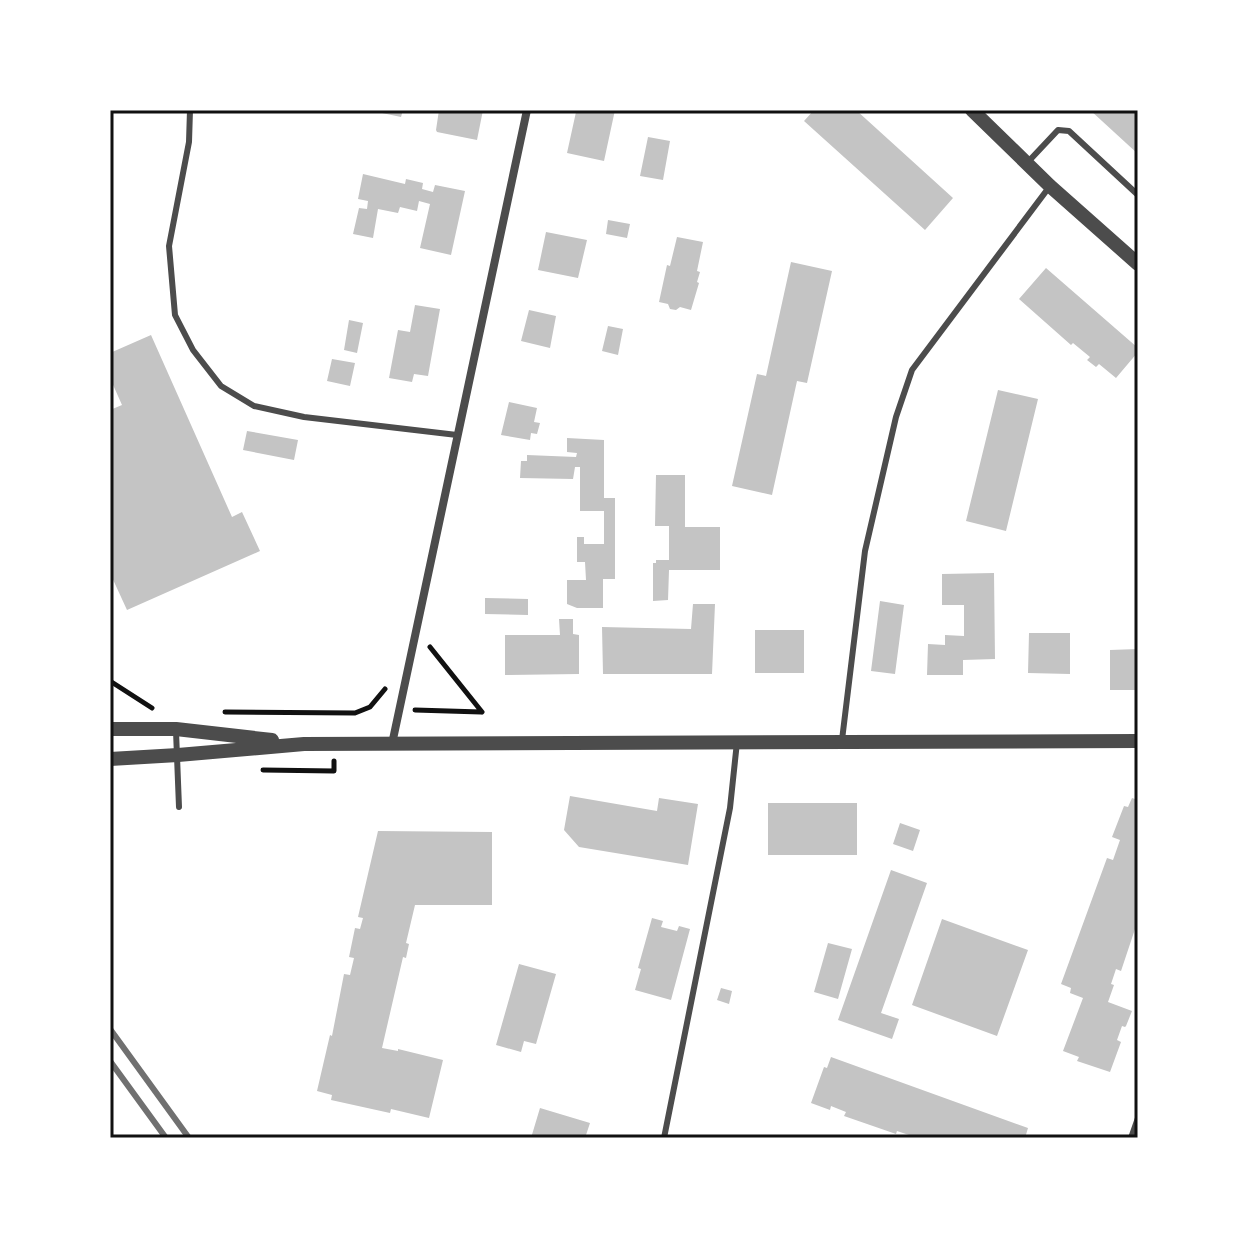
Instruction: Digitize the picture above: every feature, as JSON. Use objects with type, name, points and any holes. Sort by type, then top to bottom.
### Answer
[{"type":"street","points":[[392,744],[527,110]]},
{"type":"street","points":[[972,110],[1050,186],[1138,264]]},
{"type":"street","points":[[110,729],[176,729],[304,744]]},
{"type":"street","points":[[110,759],[304,744],[1138,741]]},
{"type":"lane","points":[[190,110],[189,142],[169,246],[175,315],[193,350],[221,386],[254,406],[304,417],[457,435]]},
{"type":"lane","points":[[1027,163],[1058,130],[1069,131],[1138,195]]},
{"type":"lane","points":[[842,743],[865,551],[896,417],[912,370],[1050,186]]},
{"type":"lane","points":[[176,729],[179,807]]},
{"type":"lane","points":[[664,1138],[730,808],[737,742]]},
{"type":"lane","points":[[1131,1138],[1138,1118]]},
{"type":"path","points":[[216,712],[355,713],[370,707],[482,712],[430,646]]},
{"type":"path","points":[[110,681],[157,711]]},
{"type":"path","points":[[370,707],[387,686]]},
{"type":"building","points":[[382,110],[403,110],[401,117],[382,113]]},
{"type":"building","points":[[439,110],[483,110],[477,140],[437,132]]},
{"type":"building","points":[[584,110],[615,110],[604,161],[567,153],[576,112],[583,113]]},
{"type":"building","points":[[814,110],[856,110],[953,198],[925,230],[804,121]]},
{"type":"building","points":[[1090,110],[1138,110],[1138,154]]},
{"type":"building","points":[[648,137],[670,141],[663,180],[640,176]]},
{"type":"building","points":[[363,174],[405,184],[406,179],[423,183],[422,189],[433,192],[435,185],[465,191],[451,255],[420,248],[430,204],[419,201],[417,211],[400,207],[398,213],[378,209],[373,238],[353,234],[359,208],[367,209],[368,201],[358,199]]},
{"type":"building","points":[[608,220],[630,224],[627,238],[606,234]]},
{"type":"building","points":[[546,232],[587,240],[578,278],[538,270]]},
{"type":"building","points":[[677,237],[703,242],[697,271],[700,272],[699,283],[691,310],[680,307],[670,309],[668,304],[659,302]]},
{"type":"building","points":[[791,262],[832,271],[807,383],[797,381],[772,495],[732,486],[757,374],[766,376]]},
{"type":"building","points":[[1046,268],[1138,348],[1116,378],[1099,364],[1096,367],[1087,360],[1090,357],[1073,343],[1071,345],[1019,299]]},
{"type":"building","points":[[415,305],[440,309],[428,376],[414,374],[412,382],[389,378],[398,330],[410,332]]},
{"type":"building","points":[[529,310],[556,316],[550,348],[521,341]]},
{"type":"building","points":[[349,320],[363,323],[357,353],[344,350]]},
{"type":"building","points":[[608,326],[623,329],[618,355],[602,351]]},
{"type":"building","points":[[151,335],[232,517],[242,512],[260,551],[127,610],[110,573],[110,410],[122,405],[110,378],[110,353]]},
{"type":"building","points":[[332,359],[355,363],[350,386],[327,381]]},
{"type":"building","points":[[998,390],[1038,399],[1006,531],[966,521]]},
{"type":"building","points":[[509,402],[537,408],[534,422],[540,423],[537,434],[531,433],[530,440],[501,435]]},
{"type":"building","points":[[247,431],[298,440],[294,460],[243,450]]},
{"type":"building","points":[[567,438],[604,440],[604,498],[615,498],[615,579],[603,579],[603,608],[577,608],[567,604],[567,580],[586,580],[585,562],[577,562],[577,537],[584,537],[584,544],[604,544],[604,511],[580,511],[580,467],[575,467],[573,479],[520,478],[521,461],[527,461],[527,455],[576,457],[577,453],[567,452]]},
{"type":"building","points":[[656,475],[685,475],[685,527],[720,527],[720,570],[669,570],[668,600],[653,601],[653,563],[669,560],[669,526],[655,526]]},
{"type":"building","points":[[994,573],[995,659],[963,660],[963,675],[927,675],[928,644],[945,645],[945,635],[964,636],[964,605],[942,605],[942,574]]},
{"type":"building","points":[[485,598],[528,599],[528,615],[485,614]]},
{"type":"building","points":[[880,601],[904,605],[895,674],[871,671]]},
{"type":"building","points":[[693,604],[715,604],[712,674],[603,674],[602,627],[691,629]]},
{"type":"building","points":[[559,619],[573,619],[573,634],[579,635],[579,674],[505,675],[505,635],[560,635]]},
{"type":"building","points":[[755,630],[804,630],[804,673],[755,673]]},
{"type":"building","points":[[1029,633],[1070,633],[1070,674],[1028,673]]},
{"type":"building","points":[[1138,649],[1138,690],[1110,690],[1110,650]]},
{"type":"building","points":[[570,796],[657,811],[659,798],[698,804],[688,865],[579,847],[564,830]]},
{"type":"building","points":[[1132,798],[1138,800],[1138,909],[1135,919],[1138,920],[1121,971],[1116,969],[1108,1002],[1132,1011],[1126,1026],[1122,1026],[1117,1040],[1121,1042],[1110,1072],[1077,1061],[1079,1057],[1063,1051],[1083,998],[1070,993],[1071,988],[1061,984],[1107,858],[1113,860],[1120,840],[1112,837],[1124,806],[1128,807]]},
{"type":"building","points":[[768,803],[857,803],[857,855],[768,855]]},
{"type":"building","points":[[900,823],[920,830],[913,851],[893,844]]},
{"type":"building","points":[[378,831],[492,832],[492,905],[415,905],[406,943],[409,944],[406,958],[403,957],[382,1048],[443,1060],[429,1118],[331,1100],[332,1095],[317,1091],[344,974],[350,975],[354,958],[349,957],[355,928],[360,929],[363,918],[358,917]]},
{"type":"building","points":[[891,870],[927,883],[881,1013],[899,1019],[892,1039],[838,1020]]},
{"type":"building","points":[[652,918],[663,921],[661,927],[677,931],[679,926],[690,929],[671,1000],[635,990]]},
{"type":"building","points":[[942,919],[1028,950],[997,1036],[912,1005]]},
{"type":"building","points":[[828,943],[852,949],[838,999],[814,992]]},
{"type":"building","points":[[519,964],[556,974],[536,1044],[524,1041],[521,1052],[496,1045]]},
{"type":"building","points":[[721,988],[732,991],[729,1004],[717,1000]]},
{"type":"building","points":[[831,1057],[1028,1128],[1025,1138],[911,1138],[844,1116],[846,1112],[831,1106],[830,1110],[811,1103],[824,1067],[827,1068]]},
{"type":"building","points":[[540,1108],[590,1123],[585,1138],[531,1138]]},
{"type":"railway","points":[[110,1029],[189,1138]]},
{"type":"railway","points":[[110,1061],[166,1138]]}]
